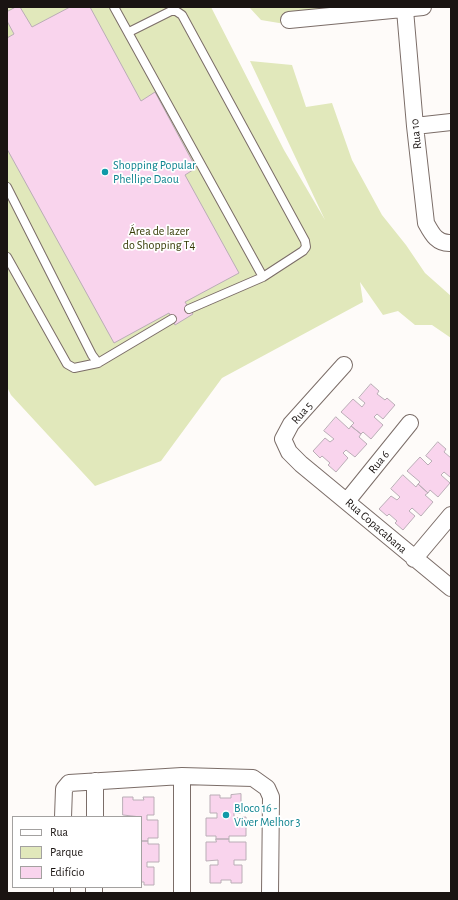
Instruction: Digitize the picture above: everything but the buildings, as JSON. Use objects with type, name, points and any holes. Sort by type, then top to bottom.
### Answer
[{"type":"street","points":[[289,20],[405,10],[423,7]]},
{"type":"street","name":"Rua 10","points":[[405,10],[415,126],[426,223],[432,235],[445,243],[451,243]]},
{"type":"street","points":[[415,126],[451,122]]},
{"type":"street","name":"Rua 5","points":[[301,464],[285,446],[283,439],[285,433],[344,365]]},
{"type":"street","name":"Rua 6","points":[[347,501],[410,423]]},
{"type":"street","name":"Rua Copacabana","points":[[301,464],[347,501],[414,559],[451,588]]},
{"type":"street","points":[[414,559],[451,516]]},
{"type":"street","points":[[182,776],[182,893]]},
{"type":"street","points":[[63,816],[64,789],[69,783],[182,776],[254,778],[267,788],[271,797],[270,893]]},
{"type":"street","points":[[95,781],[95,816]]},
{"type":"lane","points":[[114,7],[263,277]]},
{"type":"lane","points":[[129,32],[171,11],[176,11],[182,15],[305,241],[306,247],[303,252],[263,277],[189,308]]},
{"type":"lane","points":[[7,187],[92,355],[98,363]]},
{"type":"lane","points":[[7,257],[67,364],[74,368],[98,363],[172,319]]},
{"type":"green space","name":"Área de lazer do Shopping T4","points":[[7,7],[211,7],[284,150],[325,220],[250,61],[292,65],[306,107],[332,103],[352,160],[382,215],[406,245],[425,273],[451,296],[451,338],[432,325],[415,325],[398,311],[383,315],[360,282],[363,302],[222,378],[161,461],[95,486],[11,395],[7,387]]},
{"type":"green space","points":[[249,7],[390,7],[285,24],[261,20]]},
{"type":"place","name":"Shopping Popular Phellipe Daou","points":[[105,172]]},
{"type":"place","name":"Bloco 16 - Viver Melhor 3","points":[[226,815]]}]
